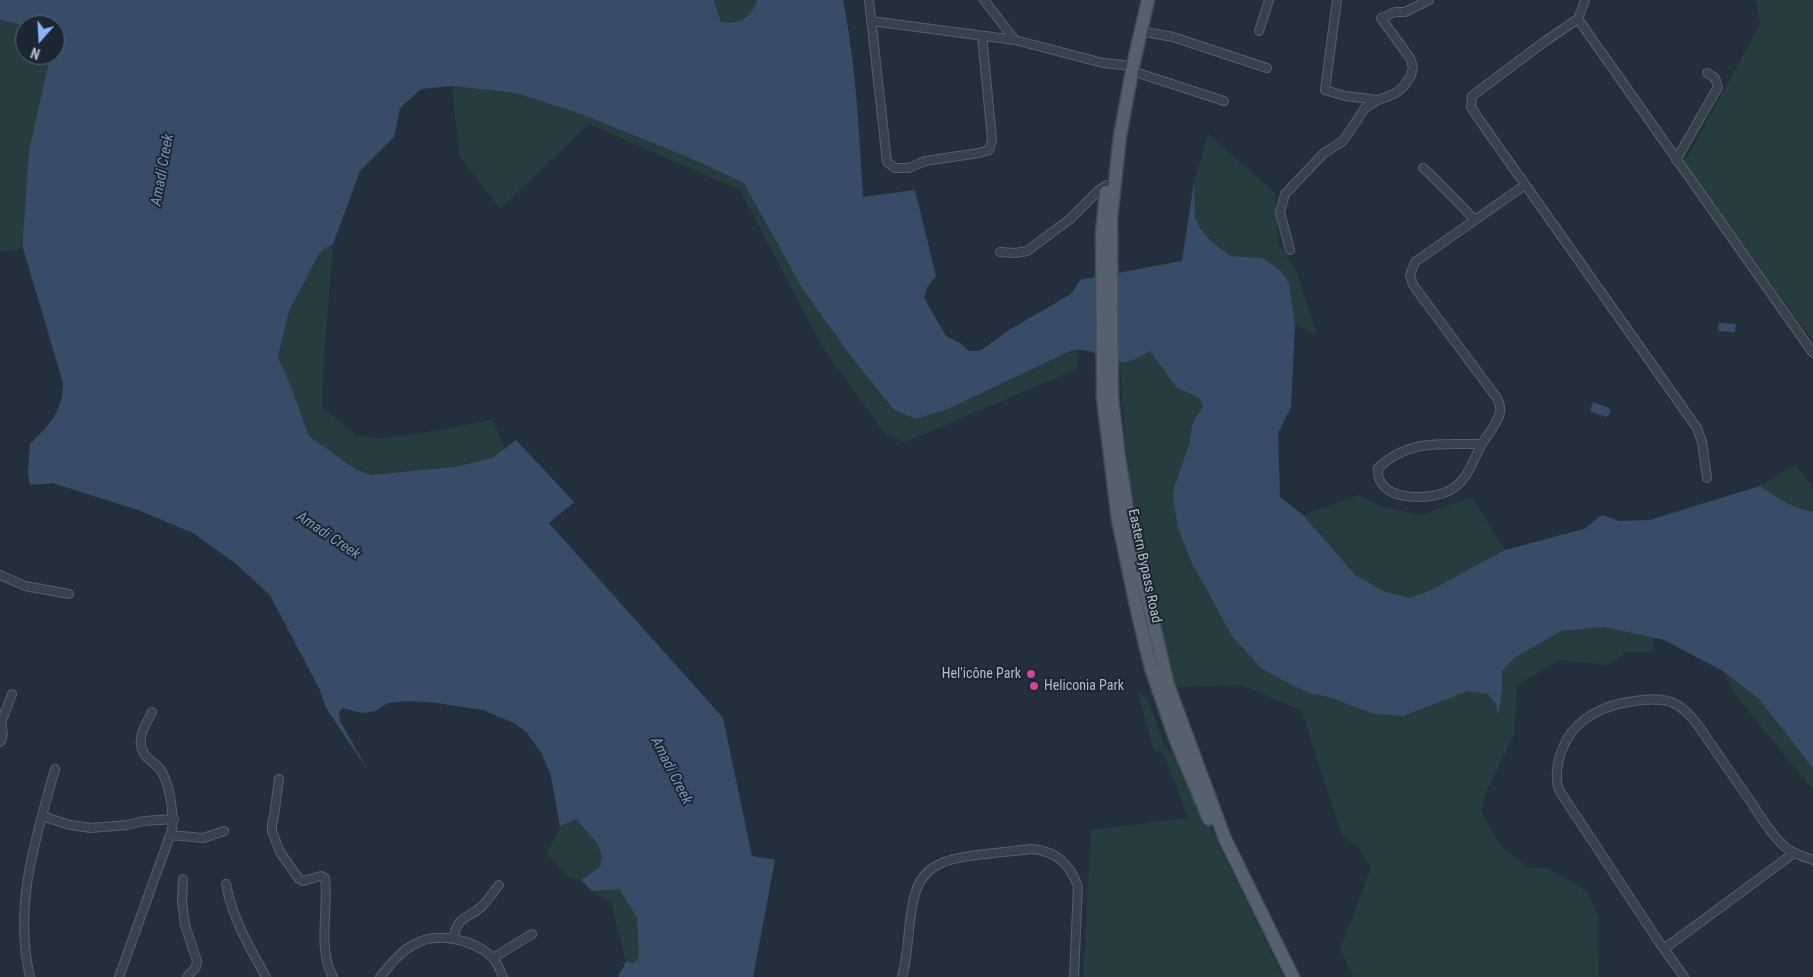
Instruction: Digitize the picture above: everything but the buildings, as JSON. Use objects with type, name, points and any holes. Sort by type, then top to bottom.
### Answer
[{"type":"main road","name":"Eastern Bypass Road","points":[[1106,234],[1132,69],[1148,0]]},
{"type":"main road","name":"Eastern Bypass Road","points":[[1120,136],[1110,167],[1107,185],[1106,234],[1108,398],[1118,520],[1136,610],[1151,668],[1175,738],[1195,789],[1284,977]]},
{"type":"main road","name":"Eastern Bypass Road","points":[[1108,398],[1128,516],[1168,685],[1225,839],[1293,977]]},
{"type":"street","points":[[869,0],[887,162],[895,168],[909,168],[925,161],[989,150],[992,141],[982,36]]},
{"type":"street","points":[[984,0],[1015,40]]},
{"type":"street","points":[[1259,31],[1269,0]]},
{"type":"street","points":[[1336,0],[1325,90],[1345,96],[1378,100]]},
{"type":"street","points":[[1290,250],[1280,212],[1285,194],[1324,153],[1343,141],[1365,108],[1378,100],[1396,93],[1404,86],[1411,75],[1413,67],[1410,58],[1381,18],[1395,12],[1405,12],[1429,0]]},
{"type":"street","points":[[1585,0],[1578,19],[1472,96],[1471,107],[1697,428],[1702,442],[1707,478]]},
{"type":"street","points":[[1578,19],[1813,353]]},
{"type":"street","points":[[871,21],[1015,40],[1132,69],[1224,101]]},
{"type":"street","points":[[1140,31],[1172,37],[1267,68]]},
{"type":"street","points":[[1676,160],[1718,87],[1715,78],[1707,74]]},
{"type":"street","points":[[1423,168],[1475,220]]},
{"type":"street","points":[[1000,252],[1015,253],[1028,251],[1070,219],[1098,191],[1107,185]]},
{"type":"street","points":[[1482,444],[1423,445],[1398,452],[1378,468],[1377,475],[1381,482],[1394,493],[1406,496],[1440,495],[1453,489],[1462,480],[1498,419],[1500,411],[1497,398],[1413,285],[1410,276],[1416,262],[1525,185]]},
{"type":"street","points":[[0,575],[25,586],[69,594]]},
{"type":"street","points":[[0,742],[4,733],[1,724],[12,694]]},
{"type":"street","points":[[1684,977],[1652,932],[1559,790],[1556,781],[1561,754],[1566,741],[1584,720],[1597,712],[1617,704],[1636,700],[1652,699],[1671,702],[1681,708],[1702,730],[1783,846],[1794,853],[1813,860]]},
{"type":"street","points":[[118,977],[170,835],[174,818],[165,778],[160,770],[144,754],[140,744],[141,736],[152,712]]},
{"type":"street","points":[[30,977],[23,936],[30,858],[55,769]]},
{"type":"street","points":[[279,779],[272,831],[280,852],[299,880],[303,881],[321,876],[325,878],[326,950],[328,967],[333,977]]},
{"type":"street","points":[[42,816],[70,825],[91,828],[174,818]]},
{"type":"street","points":[[170,835],[203,838],[224,831]]},
{"type":"street","points":[[902,977],[908,954],[915,894],[921,881],[932,868],[954,858],[1032,849],[1042,850],[1061,859],[1074,875],[1078,886],[1074,977]]},
{"type":"street","points":[[1664,949],[1794,853]]},
{"type":"street","points":[[183,880],[182,901],[185,925],[197,961],[196,967],[187,977]]},
{"type":"street","points":[[226,884],[230,904],[241,931],[266,977]]},
{"type":"street","points":[[454,939],[456,926],[480,908],[499,885]]},
{"type":"street","points":[[493,958],[532,934]]},
{"type":"street","points":[[380,977],[396,958],[413,945],[432,938],[454,939],[482,949],[493,958],[503,977]]},
{"type":"green space","points":[[714,0],[757,0],[752,11],[744,19],[728,23],[722,22]]},
{"type":"green space","points":[[1756,0],[1813,0],[1813,341],[1684,163],[1760,24]]},
{"type":"green space","points":[[0,20],[15,24],[15,65],[48,65],[29,150],[23,248],[0,252]]},
{"type":"green space","points":[[452,86],[516,93],[581,114],[690,158],[745,183],[802,288],[852,358],[894,410],[916,419],[948,409],[1070,351],[1149,333],[1207,407],[1193,496],[1501,661],[1561,631],[1604,627],[1654,638],[1653,652],[1626,652],[1609,665],[1559,660],[1517,685],[1514,735],[1486,792],[1481,812],[1499,844],[1527,867],[1547,868],[1588,892],[1598,915],[1599,977],[1354,977],[1340,949],[1371,868],[1358,847],[1342,835],[1301,710],[1241,685],[1176,687],[1148,584],[1135,521],[1126,442],[1120,362],[1079,349],[1077,369],[905,442],[885,434],[822,346],[740,190],[589,124],[500,209],[459,155]]},
{"type":"green space","points":[[1208,134],[1275,193],[1279,244],[1297,273],[1317,335],[1295,325],[1289,283],[1262,258],[1230,256],[1211,241],[1200,228],[1195,218],[1194,182]]},
{"type":"green space","points":[[333,244],[322,407],[355,435],[377,439],[492,420],[505,448],[492,458],[454,467],[370,475],[355,469],[309,436],[278,357],[289,311],[320,252]]},
{"type":"green space","points":[[63,398],[149,505],[515,713],[608,837],[653,959],[618,977],[626,962],[611,903],[592,891],[581,880],[568,877],[547,854],[560,826],[551,776],[542,754],[527,733],[514,723],[483,710],[430,702],[408,701],[388,703],[375,711],[362,713],[343,708],[339,712],[340,721],[367,769],[326,708],[320,690],[269,595],[235,563],[193,533],[138,510],[53,483],[30,485],[28,473],[30,444],[52,421]]},
{"type":"green space","points":[[1795,465],[1813,487],[1813,676],[1793,657],[1430,591],[1409,598],[1364,604],[1280,497],[1303,515],[1359,495],[1382,507],[1422,515],[1472,497],[1505,550],[1584,529],[1602,515],[1619,521],[1650,520],[1760,486]]},
{"type":"green space","points":[[1723,671],[1813,742],[1813,790],[1735,694]]},
{"type":"green space","points":[[1138,692],[1148,699],[1164,745],[1176,756],[1283,977],[1083,977],[1091,830],[1188,818],[1164,754],[1153,749]]},
{"type":"water","name":"Amadi Creek","points":[[0,0],[714,0],[721,22],[734,23],[744,19],[752,11],[757,0],[843,0],[854,73],[863,197],[915,190],[936,276],[927,288],[924,298],[946,336],[960,343],[969,351],[980,351],[1009,330],[1071,294],[1080,280],[1182,261],[1194,182],[1195,218],[1200,228],[1211,241],[1230,256],[1262,258],[1280,270],[1289,283],[1295,325],[1291,407],[1278,433],[1280,497],[1303,515],[1355,575],[1385,592],[1409,598],[1429,591],[1505,550],[1584,529],[1602,515],[1619,521],[1650,520],[1760,486],[1785,502],[1813,512],[1813,768],[1760,700],[1723,671],[1664,640],[1604,627],[1561,631],[1514,658],[1502,671],[1502,691],[1498,716],[1496,704],[1488,694],[1468,691],[1403,716],[1374,714],[1329,697],[1312,694],[1284,681],[1261,668],[1232,636],[1193,566],[1178,528],[1173,498],[1174,488],[1189,445],[1193,423],[1203,406],[1199,398],[1177,388],[1150,351],[1136,359],[1120,362],[1090,351],[1070,351],[948,409],[916,419],[894,410],[852,358],[802,288],[744,183],[690,158],[581,114],[516,93],[452,86],[421,89],[400,108],[394,137],[360,171],[333,244],[320,252],[289,311],[278,357],[309,436],[355,469],[370,475],[454,467],[492,458],[516,440],[574,502],[549,523],[723,718],[752,856],[775,860],[753,977],[618,977],[626,962],[634,963],[639,958],[637,917],[619,889],[592,891],[581,880],[600,867],[602,855],[597,843],[576,819],[560,826],[551,776],[542,754],[527,733],[514,723],[483,710],[430,702],[408,701],[388,703],[375,711],[362,713],[343,708],[339,712],[340,721],[367,769],[326,708],[320,690],[270,595],[235,563],[193,533],[138,510],[53,483],[30,485],[28,473],[30,444],[49,424],[58,410],[63,383],[23,248],[29,150],[48,65],[65,65],[65,15],[15,15],[15,24],[0,20]]},
{"type":"water","points":[[1719,323],[1736,324],[1735,332],[1718,331]]},
{"type":"water","points":[[1593,402],[1609,408],[1611,411],[1609,415],[1606,417],[1590,411]]},
{"type":"place","name":"Hel'icône Park","points":[[1031,674]]},
{"type":"place","name":"Heliconia Park","points":[[1034,686]]}]
